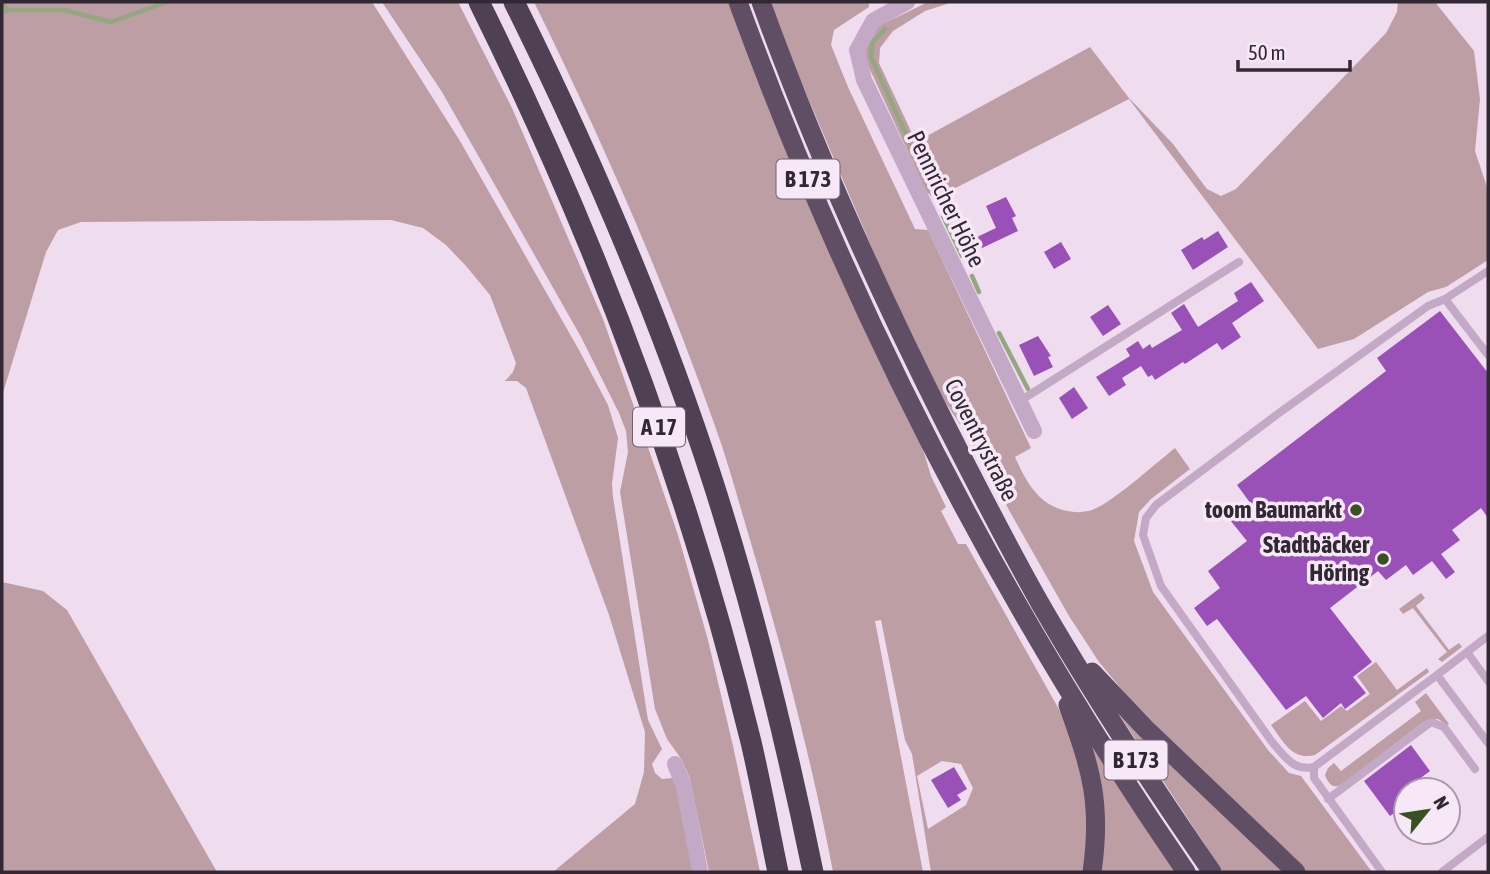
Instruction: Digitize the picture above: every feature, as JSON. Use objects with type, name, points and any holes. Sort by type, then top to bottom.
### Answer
[{"type":"highway","name":"A 17","points":[[480,2],[525,94],[573,203],[619,316],[672,464],[728,654],[778,872]]},
{"type":"highway","name":"A 17","points":[[514,2],[557,89],[608,204],[648,300],[702,450],[760,643],[813,872]]},
{"type":"highway","name":"B 173","points":[[738,2],[761,66],[838,252],[886,353],[979,534],[1055,667],[1117,768],[1186,872]]},
{"type":"highway","name":"Coventrystraße","points":[[761,2],[857,240],[899,331],[996,524],[1135,758],[1212,872]]},
{"type":"highway","points":[[1065,644],[1145,727],[1296,872]]},
{"type":"highway","points":[[1055,667],[1091,771],[1095,792],[1097,833],[1092,872]]},
{"type":"street","name":"Pennricher Höhe","points":[[907,2],[873,21],[857,50],[864,80],[1034,431]]},
{"type":"street","points":[[675,764],[684,787],[700,872]]},
{"type":"lane","points":[[1020,401],[1239,262]]},
{"type":"lane","points":[[1488,271],[1445,299],[1429,306],[1156,505],[1146,519],[1143,535],[1161,586],[1272,742],[1291,763],[1302,769],[1314,767],[1488,636]]},
{"type":"lane","points":[[1445,299],[1488,355]]},
{"type":"lane","points":[[1467,652],[1488,681]]},
{"type":"lane","points":[[1437,675],[1488,743]]},
{"type":"lane","points":[[1328,799],[1431,722],[1444,727],[1475,769]]},
{"type":"lane","points":[[1314,767],[1314,778],[1382,872]]},
{"type":"lane","points":[[1442,872],[1488,838]]},
{"type":"shaded area","points":[[2,2],[372,2],[460,141],[608,405],[618,438],[613,497],[648,720],[662,749],[652,764],[655,773],[662,779],[673,778],[681,783],[694,872],[553,872],[635,804],[644,772],[645,732],[609,615],[526,388],[517,381],[505,381],[513,372],[516,363],[490,295],[446,245],[423,228],[391,220],[81,222],[58,230],[46,252],[2,396]]},
{"type":"shaded area","points":[[382,2],[458,2],[512,108],[603,319],[678,535],[708,640],[760,872],[709,872],[690,779],[682,760],[667,739],[655,709],[620,492],[628,452],[626,431],[619,413],[581,337],[442,92]]},
{"type":"shaded area","points":[[534,2],[729,2],[820,226],[922,446],[931,476],[946,507],[941,511],[958,544],[966,544],[1070,729],[1090,795],[1087,872],[931,872],[912,754],[905,740],[881,620],[875,621],[923,872],[833,872],[816,789],[785,666],[720,440],[653,265]],"holes":[[[942,761],[961,764],[973,788],[966,805],[928,829],[917,776]]]},
{"type":"shaded area","points":[[770,2],[869,2],[869,7],[834,30],[831,45],[915,229],[928,230],[1031,448],[1015,457],[1024,476],[1048,504],[1070,512],[1085,512],[1111,499],[1175,448],[1190,469],[1151,499],[1139,512],[1134,541],[1153,592],[1268,750],[1289,773],[1301,776],[1372,872],[1306,872],[1142,714],[1099,662],[1069,616],[962,427],[939,393],[906,328],[785,44]]},
{"type":"shaded area","points":[[928,2],[953,2],[925,11],[893,31],[880,48],[879,63],[916,142],[1090,47],[1129,98],[1173,144],[1207,189],[1221,196],[1236,189],[1386,33],[1397,12],[1398,2],[1435,2],[1474,51],[1480,99],[1475,151],[1488,190],[1488,260],[1446,287],[1428,292],[1354,339],[1318,349],[1129,99],[934,199],[926,191],[866,61],[864,48],[877,27]]},
{"type":"shaded area","points":[[2,582],[43,591],[67,610],[217,872],[2,872]]},
{"type":"shaded area","points":[[1421,593],[1425,598],[1416,606],[1449,650],[1459,643],[1462,647],[1442,662],[1438,659],[1447,652],[1413,608],[1403,614],[1399,609]]},
{"type":"shaded area","points":[[1376,662],[1397,690],[1427,668],[1429,672],[1315,755],[1300,755],[1284,743],[1271,725],[1305,701],[1321,721],[1341,706],[1347,711],[1370,694],[1357,676]]},
{"type":"shaded area","points":[[1105,693],[1289,872],[1223,872]]},
{"type":"shaded area","points":[[1426,693],[1449,724],[1438,719],[1424,722],[1341,785],[1333,786],[1329,783],[1325,775],[1328,768],[1334,763],[1341,771],[1421,711],[1415,702]]},
{"type":"shaded area","points":[[1095,747],[1179,872],[1099,872],[1090,749]]},
{"type":"building","points":[[1006,197],[1016,216],[1012,218],[1018,231],[982,248],[977,237],[996,228],[986,206]]},
{"type":"building","points":[[1218,231],[1228,247],[1193,270],[1181,250]]},
{"type":"building","points":[[1061,242],[1071,259],[1054,269],[1044,252]]},
{"type":"building","points":[[1251,282],[1264,301],[1232,323],[1241,337],[1222,350],[1217,343],[1155,380],[1152,375],[1148,377],[1141,366],[1122,378],[1126,385],[1109,396],[1096,377],[1130,356],[1126,349],[1138,341],[1143,349],[1150,344],[1152,348],[1182,330],[1171,313],[1184,304],[1198,327],[1238,301],[1234,293]]},
{"type":"building","points":[[1108,305],[1121,324],[1103,336],[1090,317]]},
{"type":"building","name":"toom Baumarkt","points":[[1440,311],[1488,373],[1488,518],[1481,508],[1452,530],[1460,540],[1441,554],[1455,572],[1446,579],[1432,561],[1413,575],[1406,565],[1386,580],[1378,571],[1330,608],[1372,662],[1353,677],[1366,693],[1345,709],[1341,703],[1323,718],[1306,696],[1286,710],[1217,619],[1207,626],[1194,608],[1220,588],[1208,571],[1247,541],[1230,520],[1251,504],[1237,485],[1386,371],[1377,358]]},
{"type":"building","points":[[1038,336],[1051,356],[1048,357],[1053,367],[1034,376],[1019,345]]},
{"type":"building","points":[[1074,387],[1088,408],[1072,419],[1059,398]]},
{"type":"building","points":[[1411,745],[1430,771],[1423,776],[1392,776],[1390,816],[1364,781]]},
{"type":"building","points":[[954,767],[967,789],[957,795],[961,800],[948,808],[931,780]]},
{"type":"waterway","points":[[4,2],[6,11]]},
{"type":"waterway","points":[[2,10],[64,10],[111,22],[167,2]]},
{"type":"waterway","points":[[885,29],[872,43],[871,57],[929,185]]},
{"type":"waterway","points":[[943,216],[962,256]]},
{"type":"waterway","points":[[972,276],[979,292]]},
{"type":"waterway","points":[[999,333],[1028,389]]},
{"type":"place","name":"toom Baumarkt","points":[[1356,510]]},
{"type":"place","name":"Stadtbäcker Höring","points":[[1383,559]]}]
